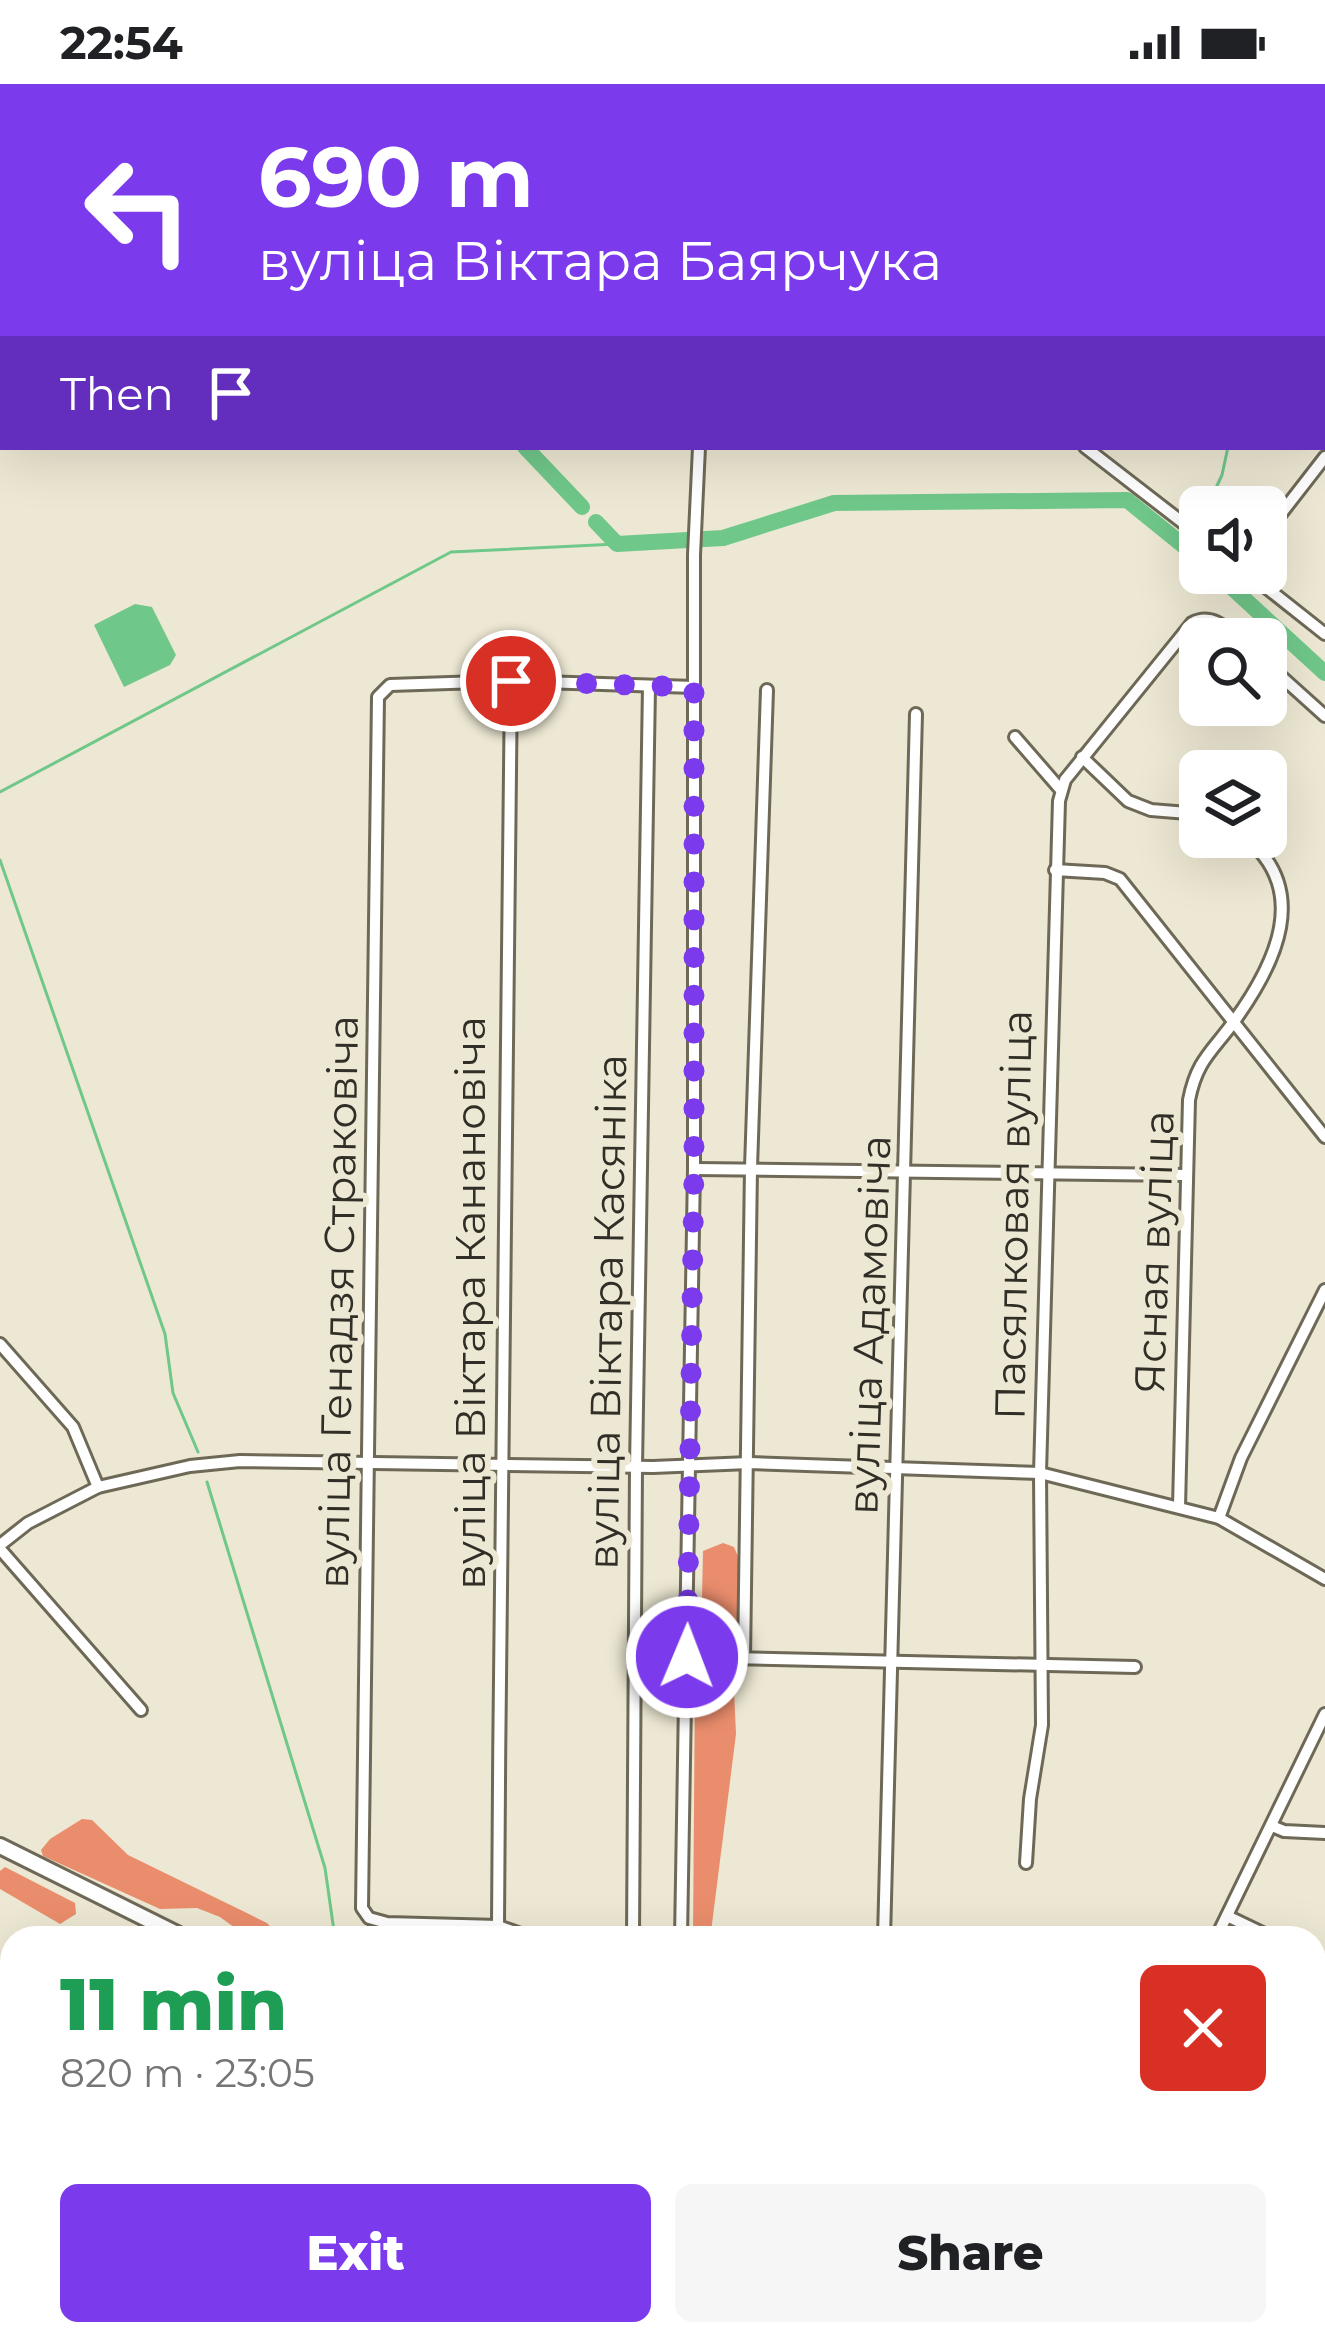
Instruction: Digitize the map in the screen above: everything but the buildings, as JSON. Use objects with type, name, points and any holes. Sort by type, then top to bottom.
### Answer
[{"type":"main road","points":[[0,1846],[149,1926]]},
{"type":"street","points":[[681,1926],[694,1168],[694,532],[699,450]]},
{"type":"street","points":[[1089,450],[1179,520]]},
{"type":"street","points":[[1287,504],[1324,452]]},
{"type":"street","points":[[1275,594],[1325,634]]},
{"type":"street","name":"Пасялковая вуліца","points":[[1026,1864],[1042,1725],[1040,1473],[1054,870],[1061,790],[1179,639]]},
{"type":"street","points":[[511,681],[694,687]]},
{"type":"street","name":"вуліца Генадзя Страковіча","points":[[498,1926],[387,1923],[369,1918],[362,1908],[378,697],[390,685],[511,681]]},
{"type":"street","name":"вуліца Віктара Канановіча","points":[[498,1926],[504,1466],[501,1182],[511,681]]},
{"type":"street","points":[[1287,682],[1325,716]]},
{"type":"street","name":"вуліца Віктара Касяніка","points":[[633,1926],[649,687]]},
{"type":"street","points":[[744,1659],[752,1168],[767,690]]},
{"type":"street","name":"вуліца Адамовіча","points":[[884,1926],[916,714]]},
{"type":"street","points":[[1015,737],[1061,790]]},
{"type":"street","points":[[1082,758],[1129,801],[1151,810],[1179,812]]},
{"type":"street","name":"Ясная вуліца","points":[[1179,1507],[1189,1100],[1203,1056],[1237,1017],[1278,944],[1281,883],[1261,858]]},
{"type":"street","points":[[1054,870],[1106,873],[1120,879],[1237,1017],[1325,1137]]},
{"type":"street","points":[[694,1168],[1186,1175]]},
{"type":"street","points":[[1219,1518],[1241,1458],[1325,1291]]},
{"type":"street","points":[[0,1343],[73,1427],[98,1486]]},
{"type":"street","points":[[141,1710],[0,1547],[28,1522],[98,1486],[190,1466],[240,1461],[636,1467],[749,1463],[1040,1473],[1219,1518],[1325,1579]]},
{"type":"street","points":[[687,1657],[1135,1666]]},
{"type":"street","points":[[1222,1926],[1325,1714]]},
{"type":"street","points":[[1272,1826],[1325,1833]]},
{"type":"street","points":[[1227,1916],[1248,1926]]},
{"type":"shaded area","points":[[135,604],[152,607],[176,655],[170,665],[124,687],[94,625]]},
{"type":"shaded area","points":[[723,1543],[734,1547],[739,1559],[738,1644],[729,1653],[708,1651],[701,1644],[703,1551]]},
{"type":"shaded area","points":[[701,1667],[733,1669],[736,1734],[712,1926],[693,1926],[695,1680]]},
{"type":"shaded area","points":[[82,1819],[92,1820],[128,1855],[270,1926],[232,1926],[197,1908],[160,1909],[43,1856],[41,1850]]},
{"type":"shaded area","points":[[5,1867],[75,1903],[76,1914],[60,1924],[0,1889],[0,1871]]},
{"type":"waterway","points":[[528,450],[582,507]]},
{"type":"waterway","points":[[1217,486],[1227,450]]},
{"type":"waterway","points":[[596,522],[617,544],[723,538],[834,503],[1127,500],[1179,542]]},
{"type":"waterway","points":[[0,792],[451,552],[617,544]]},
{"type":"waterway","points":[[1239,594],[1325,673]]},
{"type":"waterway","points":[[0,860],[165,1334],[173,1393],[198,1452]]},
{"type":"waterway","points":[[207,1482],[325,1868],[333,1926]]},
{"type":"route","points":[[511,681],[694,687],[687,1657]]}]
